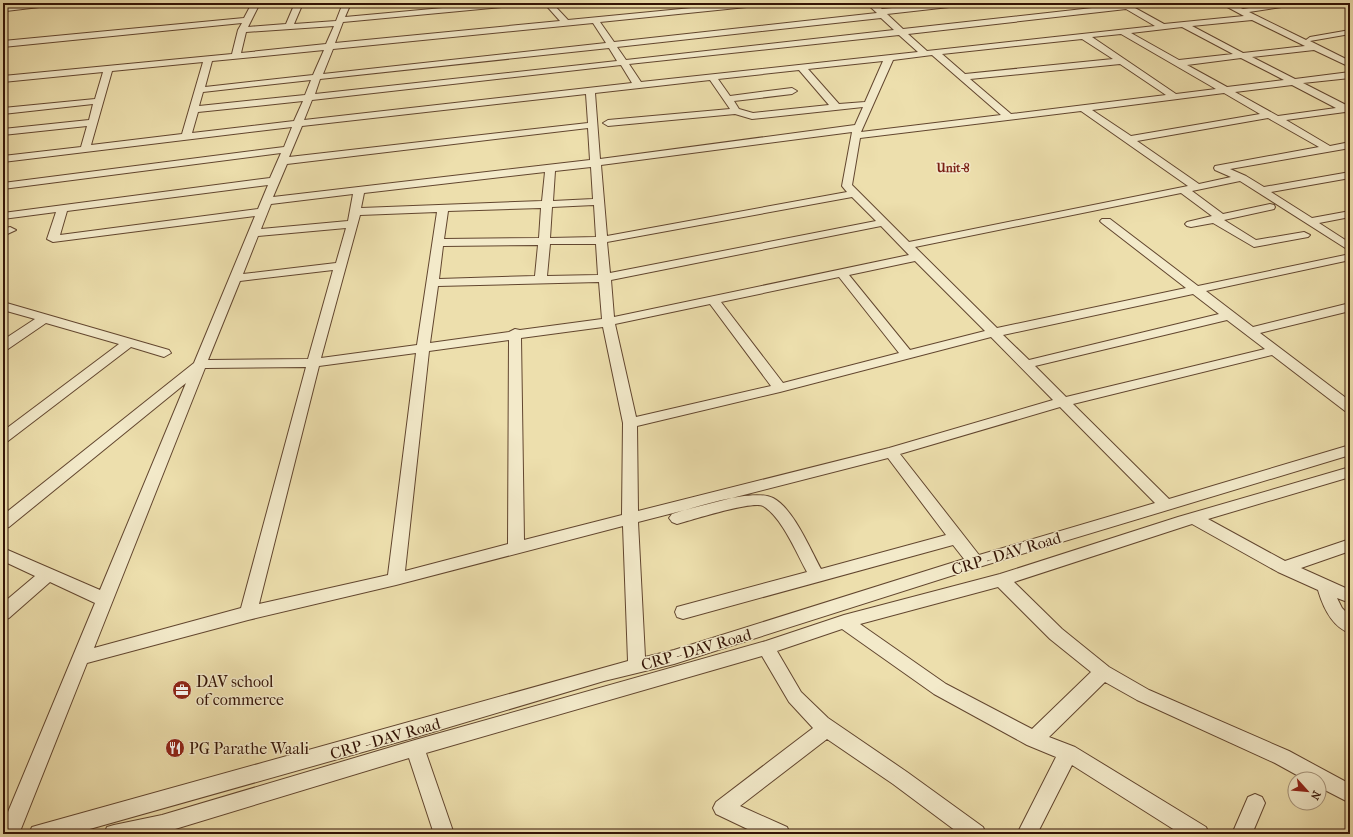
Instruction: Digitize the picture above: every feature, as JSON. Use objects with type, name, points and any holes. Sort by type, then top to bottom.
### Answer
[{"type":"street","points":[[8,3],[6,9],[56,3]]},
{"type":"street","points":[[236,56],[242,30],[256,3]]},
{"type":"street","points":[[289,26],[299,3]]},
{"type":"street","points":[[9,834],[347,3]]},
{"type":"street","points":[[407,14],[411,3]]},
{"type":"street","points":[[242,30],[340,22],[458,6],[522,3]]},
{"type":"street","points":[[548,3],[566,23]]},
{"type":"street","points":[[3,79],[767,3]]},
{"type":"street","points":[[870,3],[925,54]]},
{"type":"street","points":[[198,90],[611,45],[967,3]]},
{"type":"street","points":[[1224,3],[1350,59]]},
{"type":"street","points":[[1233,3],[1350,64]]},
{"type":"street","points":[[1247,10],[1295,3]]},
{"type":"street","points":[[193,110],[1123,5],[1163,28]]},
{"type":"street","points":[[3,158],[800,66],[889,58],[1254,17]]},
{"type":"street","points":[[3,44],[246,20]]},
{"type":"street","points":[[595,20],[638,85]]},
{"type":"street","points":[[1184,25],[1349,110]]},
{"type":"street","points":[[1123,32],[1329,149]]},
{"type":"street","points":[[1178,63],[1242,55],[1312,43],[1350,32]]},
{"type":"street","points":[[1084,36],[1175,97]]},
{"type":"street","points":[[935,53],[1009,117]]},
{"type":"street","points":[[889,58],[870,104],[856,132],[847,186],[853,194],[1167,506]]},
{"type":"street","points":[[186,136],[208,59]]},
{"type":"street","points":[[963,77],[1121,61]]},
{"type":"street","points":[[800,66],[836,107]]},
{"type":"street","points":[[85,149],[108,69]]},
{"type":"street","points":[[63,208],[52,239],[359,191],[856,132],[1009,117],[1350,75]]},
{"type":"street","points":[[712,77],[736,110]]},
{"type":"street","points":[[590,91],[608,322],[630,424],[630,518],[638,666]]},
{"type":"street","points":[[728,99],[792,91]]},
{"type":"street","points":[[3,111],[99,101]]},
{"type":"street","points":[[608,123],[736,110],[756,117],[870,104]]},
{"type":"street","points":[[1083,108],[1127,140],[1197,187]]},
{"type":"street","points":[[1127,140],[1273,117],[1349,110]]},
{"type":"street","points":[[3,132],[92,122]]},
{"type":"street","points":[[3,186],[285,155],[593,125]]},
{"type":"street","points":[[1350,145],[1219,168],[1242,178],[1350,248]]},
{"type":"street","points":[[541,280],[550,168]]},
{"type":"street","points":[[1261,191],[1350,175]]},
{"type":"street","points":[[905,246],[1242,178]]},
{"type":"street","points":[[3,216],[275,181]]},
{"type":"street","points":[[1183,190],[1217,218],[1254,244],[1304,235]]},
{"type":"street","points":[[248,613],[314,363],[353,224],[359,191]]},
{"type":"street","points":[[438,243],[602,240],[853,194]]},
{"type":"street","points":[[355,212],[599,202]]},
{"type":"street","points":[[1191,224],[1270,207]]},
{"type":"street","points":[[396,579],[423,348],[443,208]]},
{"type":"street","points":[[1309,222],[1350,214]]},
{"type":"street","points":[[1106,221],[1252,331],[1350,408]]},
{"type":"street","points":[[432,283],[605,278],[882,223]]},
{"type":"street","points":[[254,233],[353,224]]},
{"type":"street","points":[[3,523],[201,364],[314,363],[608,322],[916,257]]},
{"type":"street","points":[[630,424],[908,356],[993,333],[1350,257]]},
{"type":"street","points":[[236,278],[341,266]]},
{"type":"street","points":[[842,273],[908,356]]},
{"type":"street","points":[[713,300],[780,388]]},
{"type":"street","points":[[3,306],[164,353]]},
{"type":"street","points":[[1252,331],[1350,307]]},
{"type":"street","points":[[1026,365],[1230,315]]},
{"type":"street","points":[[3,346],[45,318]]},
{"type":"street","points":[[515,334],[516,548]]},
{"type":"street","points":[[3,438],[130,342]]},
{"type":"street","points":[[81,658],[248,613],[396,579],[891,452],[1062,402],[1276,350]]},
{"type":"street","name":"CRP - DAV Road","points":[[39,834],[674,657],[1063,535],[1167,506],[1350,450]]},
{"type":"street","points":[[891,452],[975,562]]},
{"type":"street","name":"CRP - DAV Road","points":[[126,833],[162,824],[415,748],[766,648],[844,622],[1000,580],[1194,518],[1350,472]]},
{"type":"street","points":[[677,518],[747,500],[756,499],[767,502],[779,512],[817,576]]},
{"type":"street","points":[[1194,518],[1284,568],[1350,597]]},
{"type":"street","points":[[1063,535],[1079,555]]},
{"type":"street","points":[[683,612],[957,538]]},
{"type":"street","points":[[1284,568],[1350,545]]},
{"type":"street","points":[[3,554],[105,600]]},
{"type":"street","points":[[3,613],[47,575]]},
{"type":"street","points":[[1000,580],[1056,634],[1103,672],[1143,695],[1282,757],[1350,794]]},
{"type":"street","points":[[1325,586],[1330,606],[1342,620],[1350,626]]},
{"type":"street","points":[[844,622],[940,689],[1034,739],[1068,753],[1200,834]]},
{"type":"street","points":[[766,648],[795,697],[828,728],[900,778],[976,834]]},
{"type":"street","points":[[1034,739],[1103,672]]},
{"type":"street","points":[[780,834],[723,808],[828,728]]},
{"type":"street","points":[[415,748],[444,834]]},
{"type":"street","points":[[1027,834],[1068,753]]},
{"type":"street","points":[[1242,834],[1256,803]]},
{"type":"place","name":"DAV school of commerce","points":[[182,690]]},
{"type":"place","name":"PG Parathe Waali","points":[[175,748]]},
{"type":"district","name":"Unit-8","points":[[953,168]]}]
